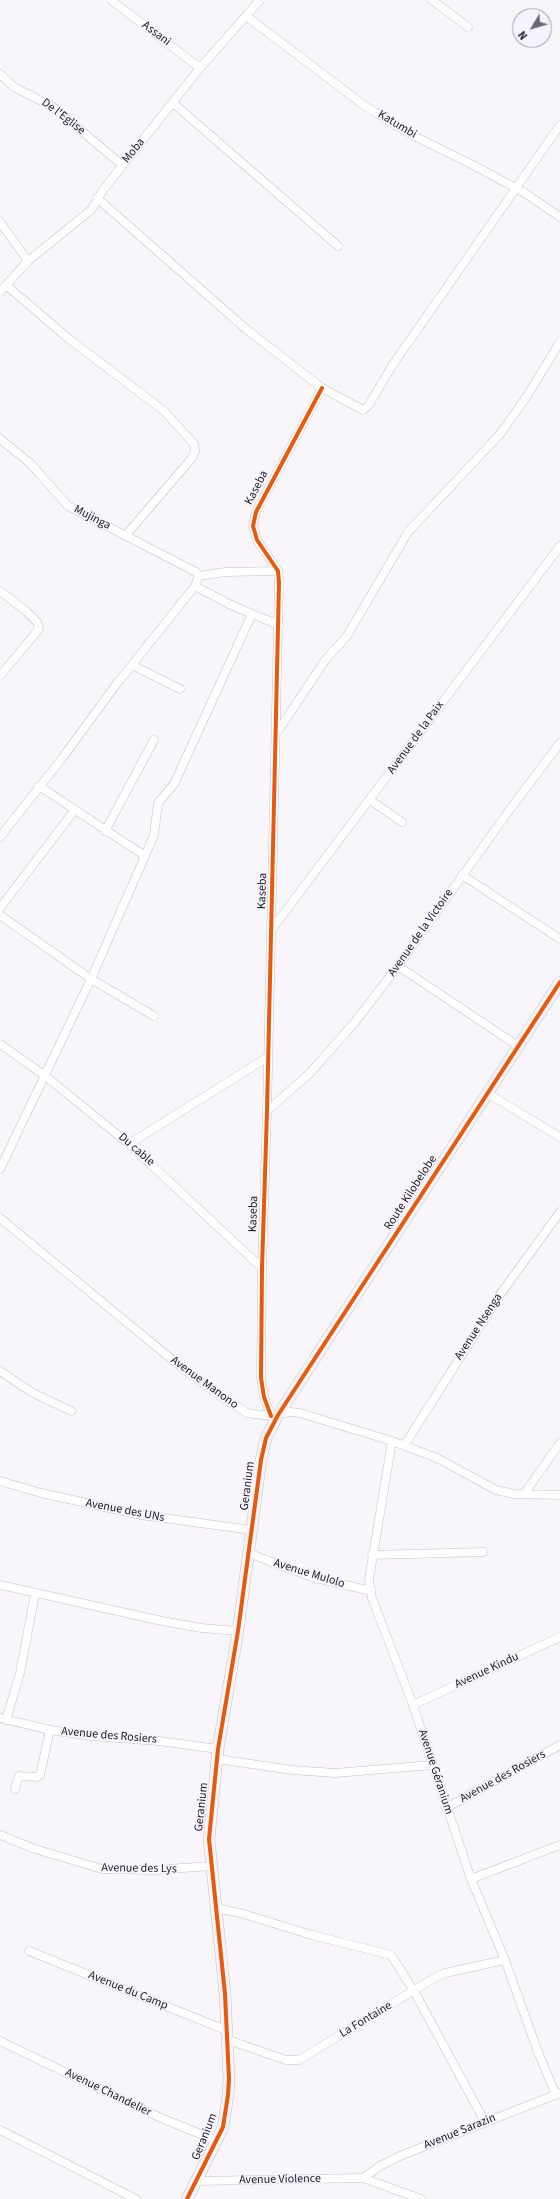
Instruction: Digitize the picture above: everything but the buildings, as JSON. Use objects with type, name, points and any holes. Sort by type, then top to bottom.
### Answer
[{"type":"street","name":"Assani","points":[[111,0],[200,68]]},
{"type":"street","name":"Moba","points":[[0,292],[28,260],[55,237],[86,215],[122,165],[200,68],[260,0]]},
{"type":"street","points":[[432,0],[468,26]]},
{"type":"street","name":"Katumbi","points":[[246,16],[365,106],[414,136],[517,189],[560,217]]},
{"type":"street","name":"De l'Eglise","points":[[0,74],[14,87],[56,110],[122,165]]},
{"type":"street","points":[[173,103],[338,246]]},
{"type":"street","points":[[97,198],[246,329],[322,388],[360,410],[365,409],[394,363],[517,189],[560,125]]},
{"type":"street","points":[[0,222],[28,260]]},
{"type":"street","points":[[6,285],[69,340],[130,383],[164,411],[194,444],[195,451],[192,458],[126,535]]},
{"type":"street","points":[[277,732],[326,659],[347,636],[408,532],[501,433],[527,396],[560,342]]},
{"type":"street","name":"Kaseba","points":[[275,1415],[264,1397],[261,1378],[262,1268],[277,732],[279,626],[278,571],[257,540],[254,532],[254,520],[272,480],[322,388]]},
{"type":"street","name":"Mujinga","points":[[0,439],[30,463],[68,506],[196,572],[199,576]]},
{"type":"street","name":"Avenue de la Paix","points":[[272,930],[560,546]]},
{"type":"street","points":[[0,837],[132,665],[195,586],[199,576],[225,572],[278,571]]},
{"type":"street","points":[[195,586],[229,604],[279,626]]},
{"type":"street","points":[[0,591],[37,622],[39,629],[0,676]]},
{"type":"street","points":[[0,1168],[91,979],[145,856],[154,834],[158,804],[174,784],[252,614]]},
{"type":"street","points":[[132,665],[180,689]]},
{"type":"street","points":[[105,831],[154,740]]},
{"type":"street","name":"Avenue de la Victoire","points":[[267,1111],[285,1097],[327,1055],[398,966],[462,875],[560,743]]},
{"type":"street","points":[[39,786],[74,811],[145,856]]},
{"type":"street","points":[[370,800],[402,822]]},
{"type":"street","points":[[0,908],[74,811]]},
{"type":"street","points":[[462,875],[560,939]]},
{"type":"street","points":[[0,915],[91,979],[154,1016]]},
{"type":"street","points":[[398,966],[518,1046]]},
{"type":"street","name":"Route Kilobelobe","points":[[275,1415],[560,982]]},
{"type":"street","name":"Du cable","points":[[0,1044],[44,1075],[129,1144],[262,1268]]},
{"type":"street","points":[[129,1144],[268,1057]]},
{"type":"street","points":[[488,1093],[560,1137]]},
{"type":"street","name":"Avenue Nsenga","points":[[404,1446],[499,1296],[560,1212]]},
{"type":"street","name":"Avenue Manono","points":[[0,1218],[181,1367],[220,1396],[247,1413],[275,1415],[300,1413],[392,1441],[446,1462],[488,1486],[514,1494],[560,1495]]},
{"type":"street","points":[[0,1371],[33,1393],[70,1411]]},
{"type":"street","name":"Geranium","points":[[187,2199],[223,2127],[228,2095],[228,2035],[209,1839],[218,1754],[238,1631],[264,1449],[275,1415]]},
{"type":"street","name":"Avenue Géranium","points":[[392,1441],[372,1554],[369,1580],[371,1592],[378,1616],[413,1705],[446,1808],[471,1879],[505,1960],[538,2052],[558,2094]]},
{"type":"street","points":[[524,1494],[560,1443]]},
{"type":"street","name":"Avenue des UNs","points":[[0,1481],[41,1493],[141,1515],[252,1530]]},
{"type":"street","points":[[372,1554],[483,1552]]},
{"type":"street","name":"Avenue Mulolo","points":[[248,1553],[312,1577],[371,1592]]},
{"type":"street","points":[[0,1585],[35,1594],[186,1625],[238,1631]]},
{"type":"street","points":[[3,1719],[20,1673],[35,1594]]},
{"type":"street","name":"Avenue Kindu","points":[[413,1705],[560,1637]]},
{"type":"street","name":"Avenue des Rosiers","points":[[3,1719],[50,1730],[98,1737],[159,1741],[292,1770],[335,1773],[432,1765]]},
{"type":"street","points":[[15,1789],[19,1776],[40,1776],[50,1730]]},
{"type":"street","name":"Avenue des Rosiers","points":[[446,1808],[560,1745]]},
{"type":"street","name":"Avenue des Lys","points":[[0,1835],[35,1849],[102,1869],[182,1869],[211,1866]]},
{"type":"street","points":[[471,1879],[560,1845]]},
{"type":"street","points":[[215,1908],[240,1913],[312,1935],[391,1955],[414,1991],[485,2122]]},
{"type":"street","name":"Avenue du Camp","points":[[29,1951],[228,2035]]},
{"type":"street","name":"La Fontaine","points":[[228,2035],[286,2060],[300,2060],[445,1973],[505,1960]]},
{"type":"street","name":"Avenue Chandelier","points":[[0,2041],[159,2117],[217,2141]]},
{"type":"street","name":"Avenue Sarazin","points":[[363,2178],[380,2166],[400,2156],[558,2094]]},
{"type":"street","points":[[0,2130],[126,2197],[136,2199]]},
{"type":"street","points":[[363,2178],[421,2199]]},
{"type":"street","name":"Avenue Violence","points":[[197,2181],[363,2178]]},
{"type":"cycle path","points":[[271,1416],[264,1397],[261,1378],[262,1268],[279,583],[278,571],[257,540],[253,526],[256,512],[322,388]]},
{"type":"cycle path","points":[[187,2199],[223,2127],[228,2095],[229,2079],[225,1994],[209,1839],[218,1749],[238,1631],[261,1460],[266,1438],[278,1415],[560,982]]}]
